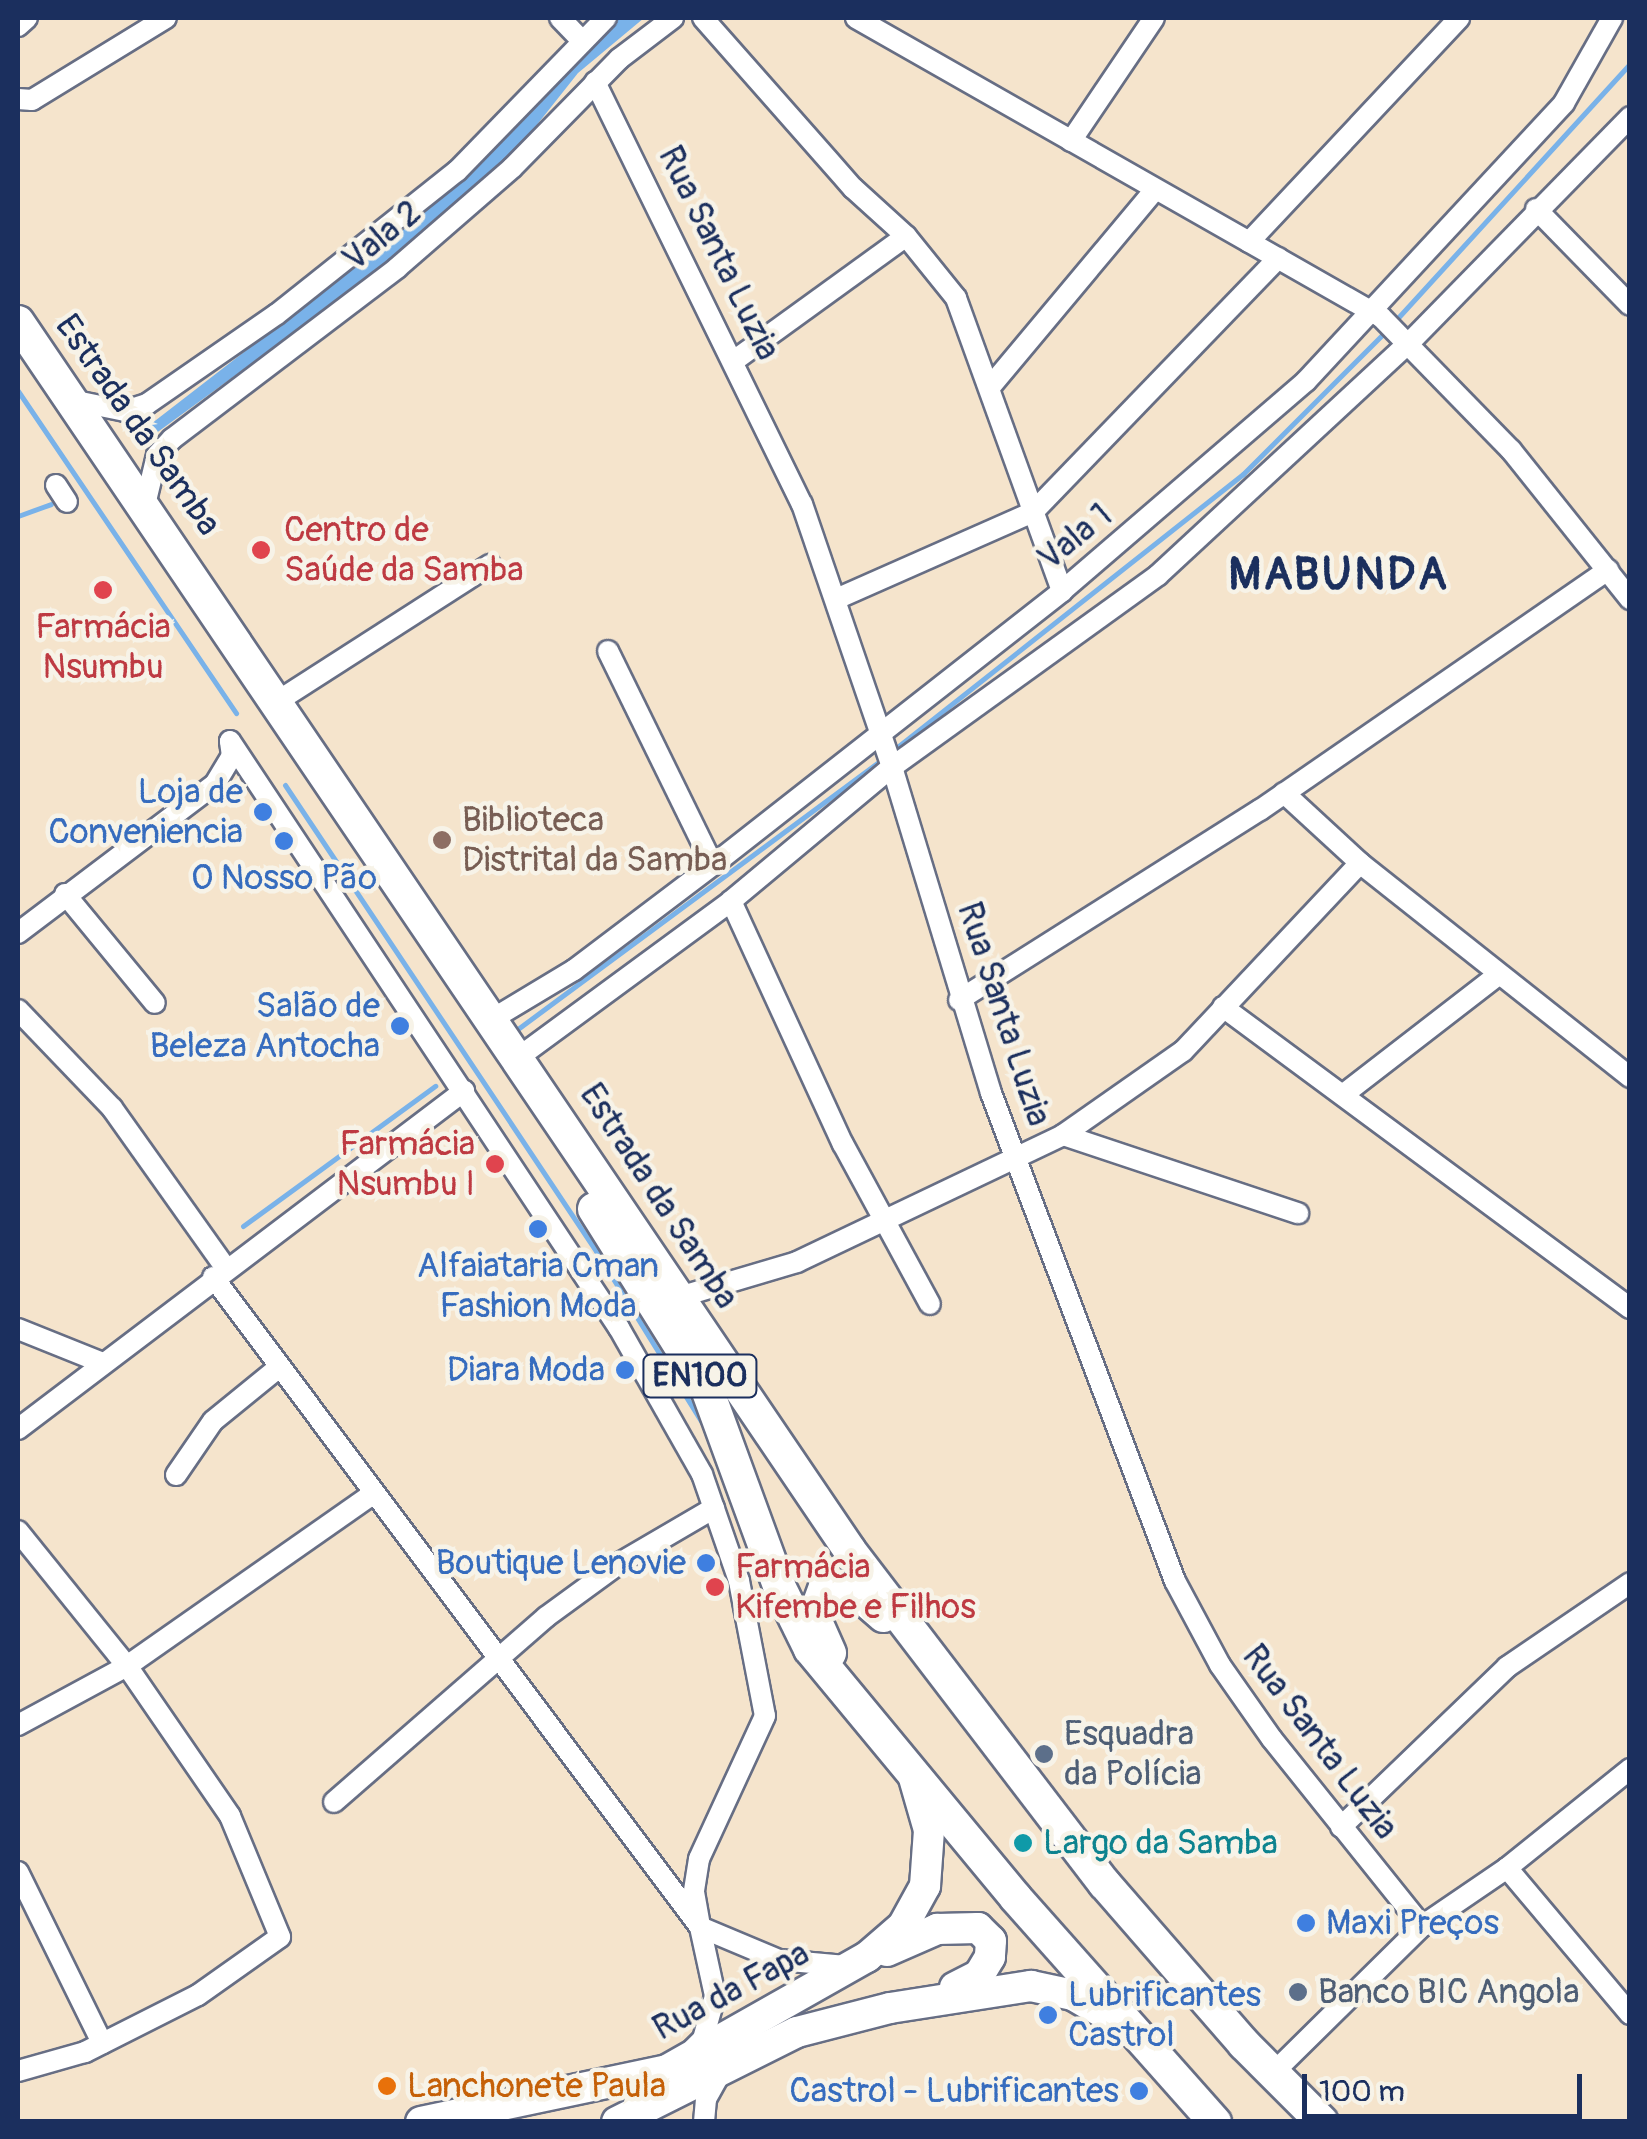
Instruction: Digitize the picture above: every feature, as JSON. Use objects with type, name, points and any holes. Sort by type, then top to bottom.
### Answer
[{"type":"main road","name":"Estrada da Samba","points":[[18,322],[494,1018],[679,1298],[927,1656],[1105,1884],[1272,2074],[1315,2117]]},
{"type":"main road","name":"Estrada da Samba","points":[[18,350],[392,902],[693,1364],[722,1420],[791,1616],[858,1709],[1216,2122]]},
{"type":"main road","points":[[858,1709],[814,1617],[825,1586],[857,1593],[927,1656]]},
{"type":"main road","name":"Rua da Fapa","points":[[422,2121],[648,2075],[711,2050],[853,1966],[903,1926],[925,1886],[929,1830],[912,1773]]},
{"type":"main road","points":[[853,1966],[956,1925],[978,1928],[991,1941],[979,1975],[890,2008]]},
{"type":"main road","points":[[617,2122],[797,2032],[890,2008],[1002,1986],[1050,1988],[1099,2007],[1142,2041]]},
{"type":"street","points":[[18,26],[27,18]]},
{"type":"street","points":[[18,99],[32,100],[166,18]]},
{"type":"street","points":[[560,18],[581,40]]},
{"type":"street","name":"Vala 2","points":[[71,400],[125,411],[147,404],[277,314],[457,171],[606,18]]},
{"type":"street","name":"Vala 2","points":[[145,505],[158,456],[172,439],[397,268],[512,168],[595,82],[673,18]]},
{"type":"street","points":[[703,18],[791,122],[906,236],[956,298],[1062,591]]},
{"type":"street","points":[[856,18],[1153,192],[1375,313],[1406,338],[1523,464],[1630,599]]},
{"type":"street","points":[[1071,141],[1154,18]]},
{"type":"street","points":[[1249,242],[1459,18]]},
{"type":"street","name":"Vala 1","points":[[494,1018],[574,970],[713,865],[1062,591],[1306,381],[1375,313],[1564,103],[1612,18]]},
{"type":"street","name":"Rua Santa Luzia","points":[[595,82],[735,360],[802,504],[836,599],[877,735],[890,763],[959,1000],[1174,1582],[1220,1665],[1341,1828],[1422,1926]]},
{"type":"street","points":[[519,1057],[731,901],[890,763],[1158,574],[1630,117]]},
{"type":"street","points":[[990,387],[1153,192]]},
{"type":"street","points":[[1536,209],[1630,305]]},
{"type":"street","points":[[735,360],[906,236]]},
{"type":"street","points":[[836,599],[1033,512],[1278,258]]},
{"type":"street","points":[[278,701],[490,565]]},
{"type":"street","points":[[959,1000],[1284,793],[1608,570]]},
{"type":"street","points":[[608,652],[713,865]]},
{"type":"street","points":[[18,933],[215,784],[232,756],[230,741],[464,1091],[644,1370],[714,1508],[739,1580],[766,1716],[699,1859],[694,1892],[714,1972],[712,2018],[687,2054],[648,2075]]},
{"type":"street","points":[[215,784],[250,786],[266,796]]},
{"type":"street","points":[[1284,793],[1360,863],[1630,1077]]},
{"type":"street","points":[[679,1298],[797,1262],[1063,1135],[1183,1051],[1360,863]]},
{"type":"street","points":[[65,894],[155,1003]]},
{"type":"street","points":[[731,901],[885,1222],[930,1304]]},
{"type":"street","points":[[1344,1094],[1498,975]]},
{"type":"street","points":[[1223,1007],[1630,1308]]},
{"type":"street","points":[[18,1010],[112,1108],[278,1368],[700,1927],[779,1960],[853,1966]]},
{"type":"street","points":[[18,1429],[219,1272],[464,1091]]},
{"type":"street","points":[[1063,1135],[1298,1213]]},
{"type":"street","points":[[18,1329],[103,1363]]},
{"type":"street","points":[[176,1475],[213,1421],[278,1368]]},
{"type":"street","points":[[18,1725],[127,1666],[372,1494]]},
{"type":"street","points":[[334,1802],[494,1657],[620,1563],[714,1508]]},
{"type":"street","points":[[18,1530],[127,1666],[230,1816],[280,1937],[198,1994],[102,2042],[18,2072]]},
{"type":"street","points":[[1341,1828],[1507,1667],[1630,1583]]},
{"type":"street","points":[[1272,2074],[1422,1926],[1507,1868],[1630,1769]]},
{"type":"street","points":[[1507,1868],[1630,2014]]},
{"type":"street","points":[[18,1872],[102,2042]]},
{"type":"street","points":[[704,2122],[716,2077],[743,2056]]},
{"type":"water","points":[[612,18],[644,18],[578,73],[513,155],[378,271],[144,442],[138,434],[367,257]]},
{"type":"waterway","points":[[1395,321],[1630,64]]},
{"type":"waterway","points":[[891,752],[1243,474],[1388,329]]},
{"type":"waterway","points":[[18,391],[236,713]]},
{"type":"waterway","points":[[18,516],[51,504]]},
{"type":"waterway","points":[[515,1031],[882,759]]},
{"type":"waterway","points":[[285,785],[596,1251],[704,1426]]},
{"type":"waterway","points":[[243,1226],[435,1086]]},
{"type":"place","name":"Centro de Saúde da Samba","points":[[261,550]]},
{"type":"place","name":"Farmácia Nsumbu","points":[[103,590]]},
{"type":"place","name":"Loja de Conveniencia","points":[[263,812]]},
{"type":"place","name":"Biblioteca Distrital da Samba","points":[[442,840]]},
{"type":"place","name":"O Nosso Pão","points":[[284,841]]},
{"type":"place","name":"Salão de Beleza Antocha","points":[[400,1026]]},
{"type":"place","name":"Farmácia Nsumbu I","points":[[495,1164]]},
{"type":"place","name":"Alfaiataria Cman Fashion Moda","points":[[538,1229]]},
{"type":"place","name":"Diara Moda","points":[[625,1370]]},
{"type":"place","name":"Boutique Lenovie","points":[[706,1563]]},
{"type":"place","name":"Farmácia Kifembe e Filhos","points":[[715,1587]]},
{"type":"place","name":"Esquadra da Polícia","points":[[1044,1754]]},
{"type":"place","name":"Largo da Samba","points":[[1023,1843]]},
{"type":"place","name":"Maxi Preços","points":[[1306,1923]]},
{"type":"place","name":"Banco BIC Angola","points":[[1298,1992]]},
{"type":"place","name":"Lubrificantes Castrol","points":[[1048,2015]]},
{"type":"place","name":"Lanchonete Paula","points":[[387,2086]]},
{"type":"place","name":"Castrol - Lubrificantes","points":[[1139,2091]]},
{"type":"district","name":"MABUNDA","points":[[1339,576]]}]
